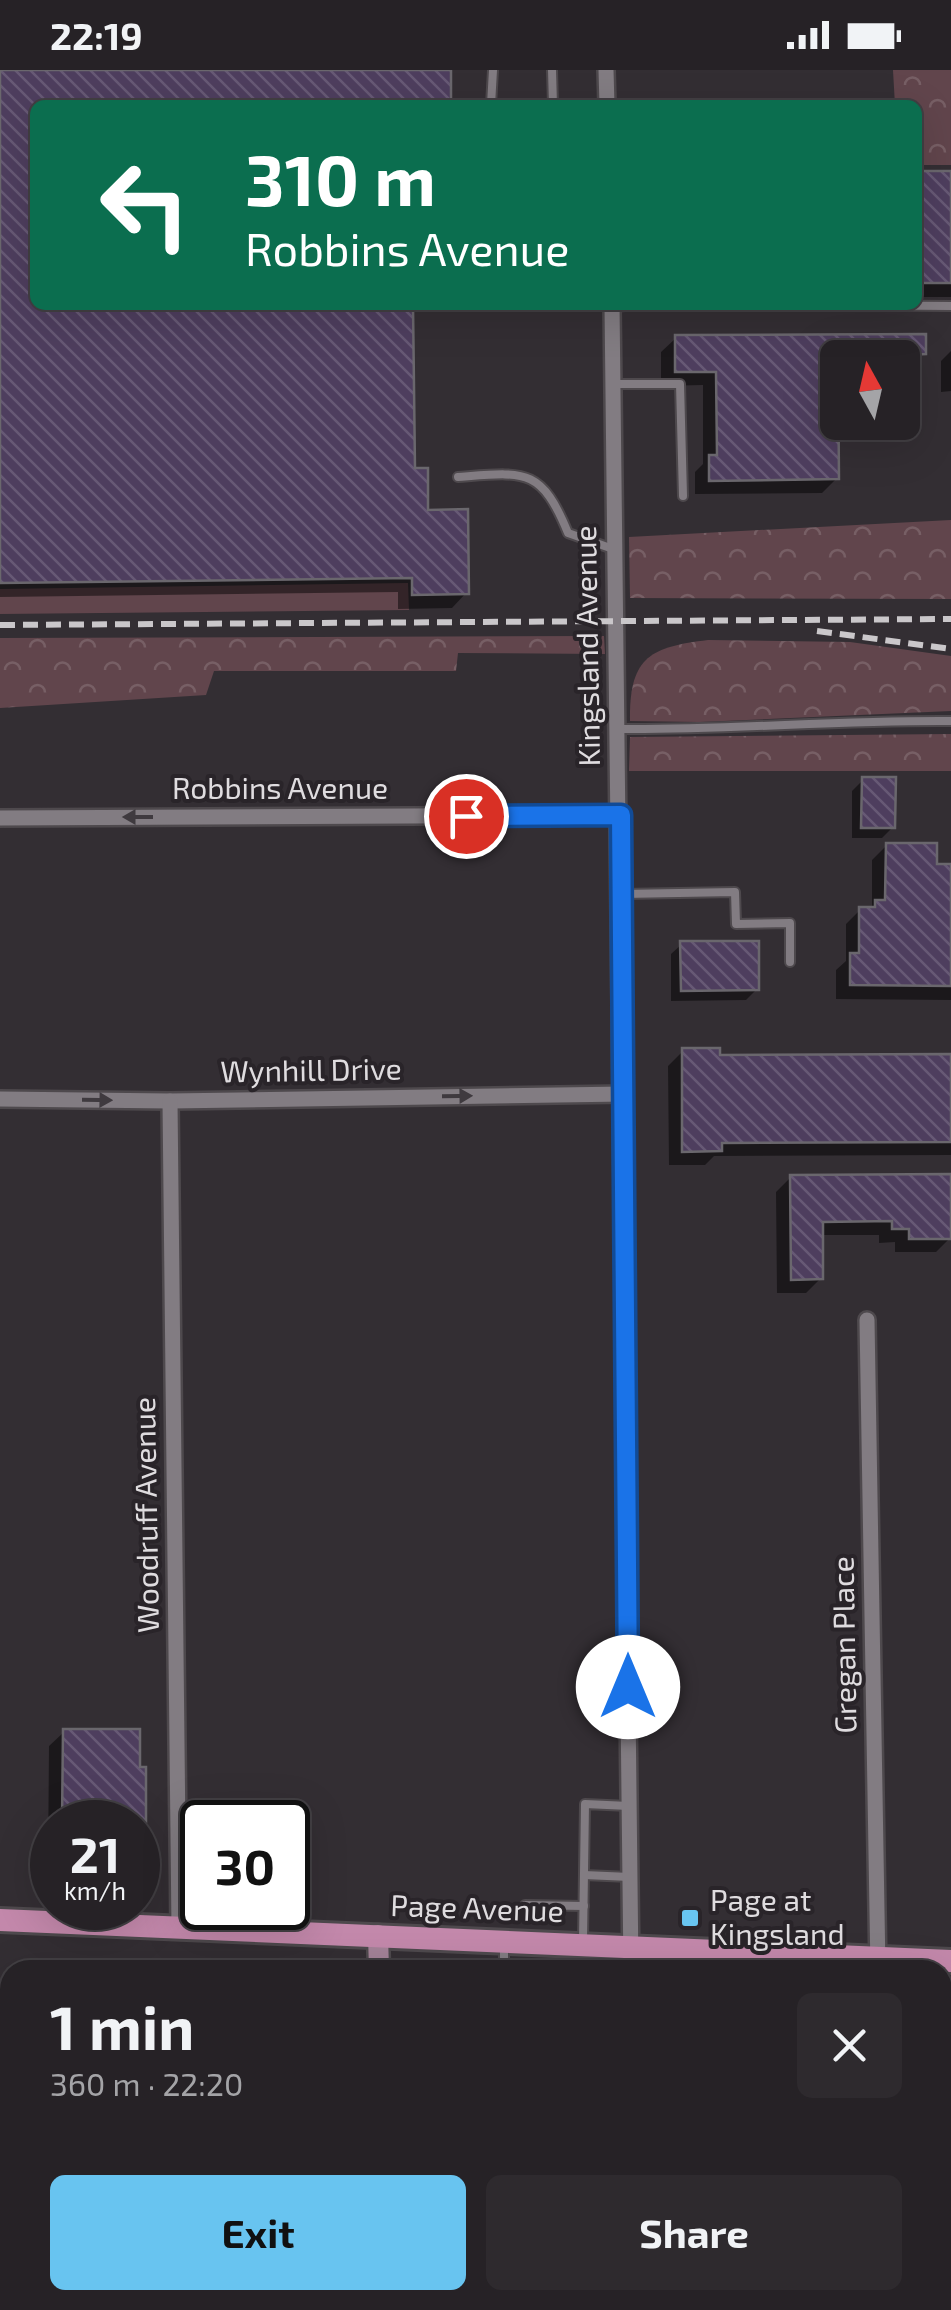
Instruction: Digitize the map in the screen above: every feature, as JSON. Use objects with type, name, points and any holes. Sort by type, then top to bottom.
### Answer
[{"type":"main road","name":"Page Avenue","points":[[0,1920],[630,1945],[756,1960]]},
{"type":"street","points":[[606,70],[607,100]]},
{"type":"street","name":"Kingsland Avenue","points":[[612,310],[622,894],[630,1960]]},
{"type":"street","name":"Robbins Avenue","points":[[0,818],[621,815]]},
{"type":"street","name":"Wynhill Drive","points":[[0,1099],[170,1101],[624,1094]]},
{"type":"street","name":"Woodruff Avenue","points":[[170,1101],[179,1928]]},
{"type":"street","name":"Gregan Place","points":[[867,1320],[877,1960]]},
{"type":"street","points":[[378,1935],[379,1960]]},
{"type":"lane","points":[[491,100],[493,70]]},
{"type":"lane","points":[[552,70],[553,100]]},
{"type":"lane","points":[[922,306],[951,306]]},
{"type":"lane","points":[[613,384],[680,384],[683,496]]},
{"type":"lane","points":[[458,477],[518,472],[551,492],[568,533],[617,550]]},
{"type":"lane","points":[[620,729],[726,730],[818,722],[951,721]]},
{"type":"lane","points":[[622,894],[735,892],[736,924],[790,924],[790,962]]},
{"type":"lane","points":[[583,1944],[585,1804],[629,1806]]},
{"type":"lane","points":[[584,1874],[630,1877]]},
{"type":"lane","points":[[526,1905],[584,1906]]},
{"type":"lane","points":[[504,1941],[504,1960]]},
{"type":"green space","points":[[893,70],[951,70],[951,165],[922,165],[922,100],[895,100]]},
{"type":"green space","points":[[951,520],[951,599],[630,598],[629,537]]},
{"type":"green space","points":[[408,583],[409,610],[0,614],[0,589]]},
{"type":"green space","points":[[604,636],[605,654],[458,653],[456,671],[214,671],[206,695],[0,708],[0,638]]},
{"type":"green space","points":[[708,640],[850,642],[951,656],[951,711],[700,722],[630,721],[634,682],[647,659],[671,647]]},
{"type":"green space","points":[[951,734],[951,771],[629,771],[630,737]]},
{"type":"building","points":[[0,70],[451,70],[451,100],[30,100],[30,310],[413,310],[415,468],[428,468],[428,510],[468,509],[469,594],[412,595],[412,578],[0,583]]},
{"type":"building","points":[[922,171],[951,171],[951,283],[922,283]]},
{"type":"building","points":[[926,334],[926,354],[920,354],[920,340],[820,340],[820,440],[839,440],[839,479],[709,481],[709,455],[717,455],[716,372],[675,372],[675,335]]},
{"type":"building","points":[[862,777],[896,777],[895,828],[861,828]]},
{"type":"building","points":[[886,843],[937,843],[937,864],[951,864],[951,986],[850,985],[850,953],[859,953],[859,907],[875,907],[875,900],[885,900]]},
{"type":"building","points":[[680,941],[759,941],[759,990],[681,991]]},
{"type":"building","points":[[682,1048],[720,1048],[720,1055],[951,1054],[951,1142],[722,1143],[722,1151],[682,1152]]},
{"type":"building","points":[[951,1174],[951,1239],[909,1239],[909,1229],[892,1229],[892,1221],[823,1222],[823,1279],[791,1280],[790,1175]]},
{"type":"building","points":[[63,1729],[140,1729],[140,1767],[146,1767],[146,1800],[62,1800]]},
{"type":"railway","points":[[0,625],[951,619]]},
{"type":"railway","points":[[817,631],[951,649]]},
{"type":"place","name":"Page at Kingsland","points":[[690,1918]]},
{"type":"route","points":[[466,816],[621,815],[628,1687]]}]
